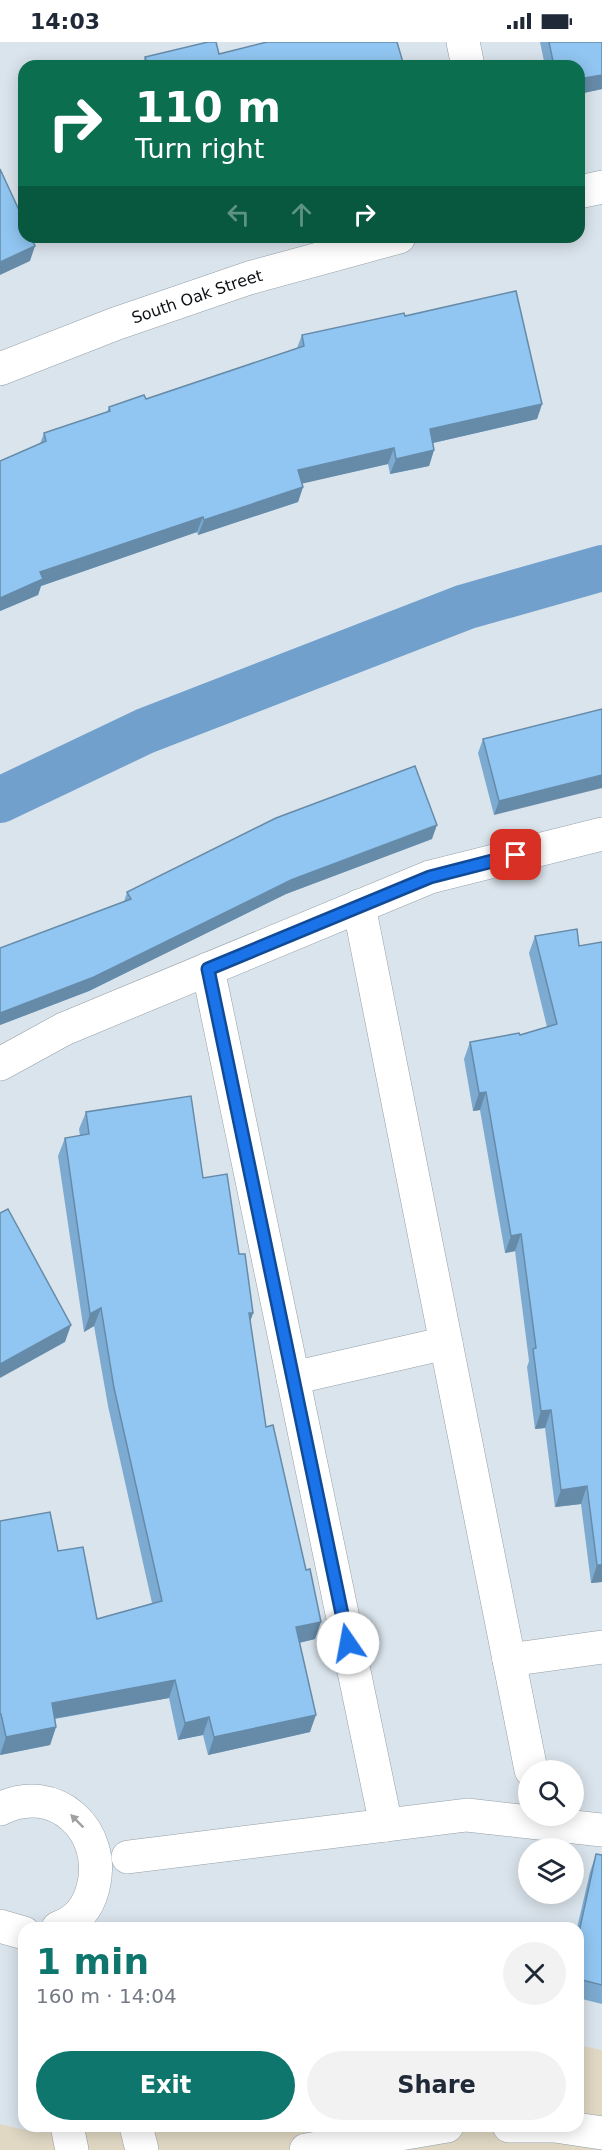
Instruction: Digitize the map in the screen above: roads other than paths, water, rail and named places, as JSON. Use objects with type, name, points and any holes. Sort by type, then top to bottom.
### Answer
[{"type":"street","points":[[463,42],[467,60]]},
{"type":"street","points":[[585,191],[602,187]]},
{"type":"street","name":"South Oak Street","points":[[0,369],[115,324],[249,278],[377,243]]},
{"type":"street","points":[[0,1064],[64,1029],[430,877],[602,834]]},
{"type":"street","points":[[359,906],[529,1760]]},
{"type":"street","points":[[208,969],[386,1825]]},
{"type":"street","points":[[293,1378],[446,1343]]},
{"type":"street","points":[[509,1660],[602,1647]]},
{"type":"street","points":[[0,1809],[10,1803],[32,1801],[53,1805],[72,1815],[87,1832],[96,1863],[77,1922]]},
{"type":"street","points":[[96,1863],[128,1857],[467,1815],[518,1818]]},
{"type":"street","points":[[580,1826],[602,1830]]},
{"type":"street","points":[[0,1926],[18,1931]]},
{"type":"street","points":[[584,2130],[602,2133]]},
{"type":"street","points":[[68,2132],[72,2150]]},
{"type":"street","points":[[138,2132],[142,2150]]},
{"type":"street","points":[[306,2150],[412,2132]]},
{"type":"waterway","points":[[0,800],[145,731],[465,607],[602,568]]}]
